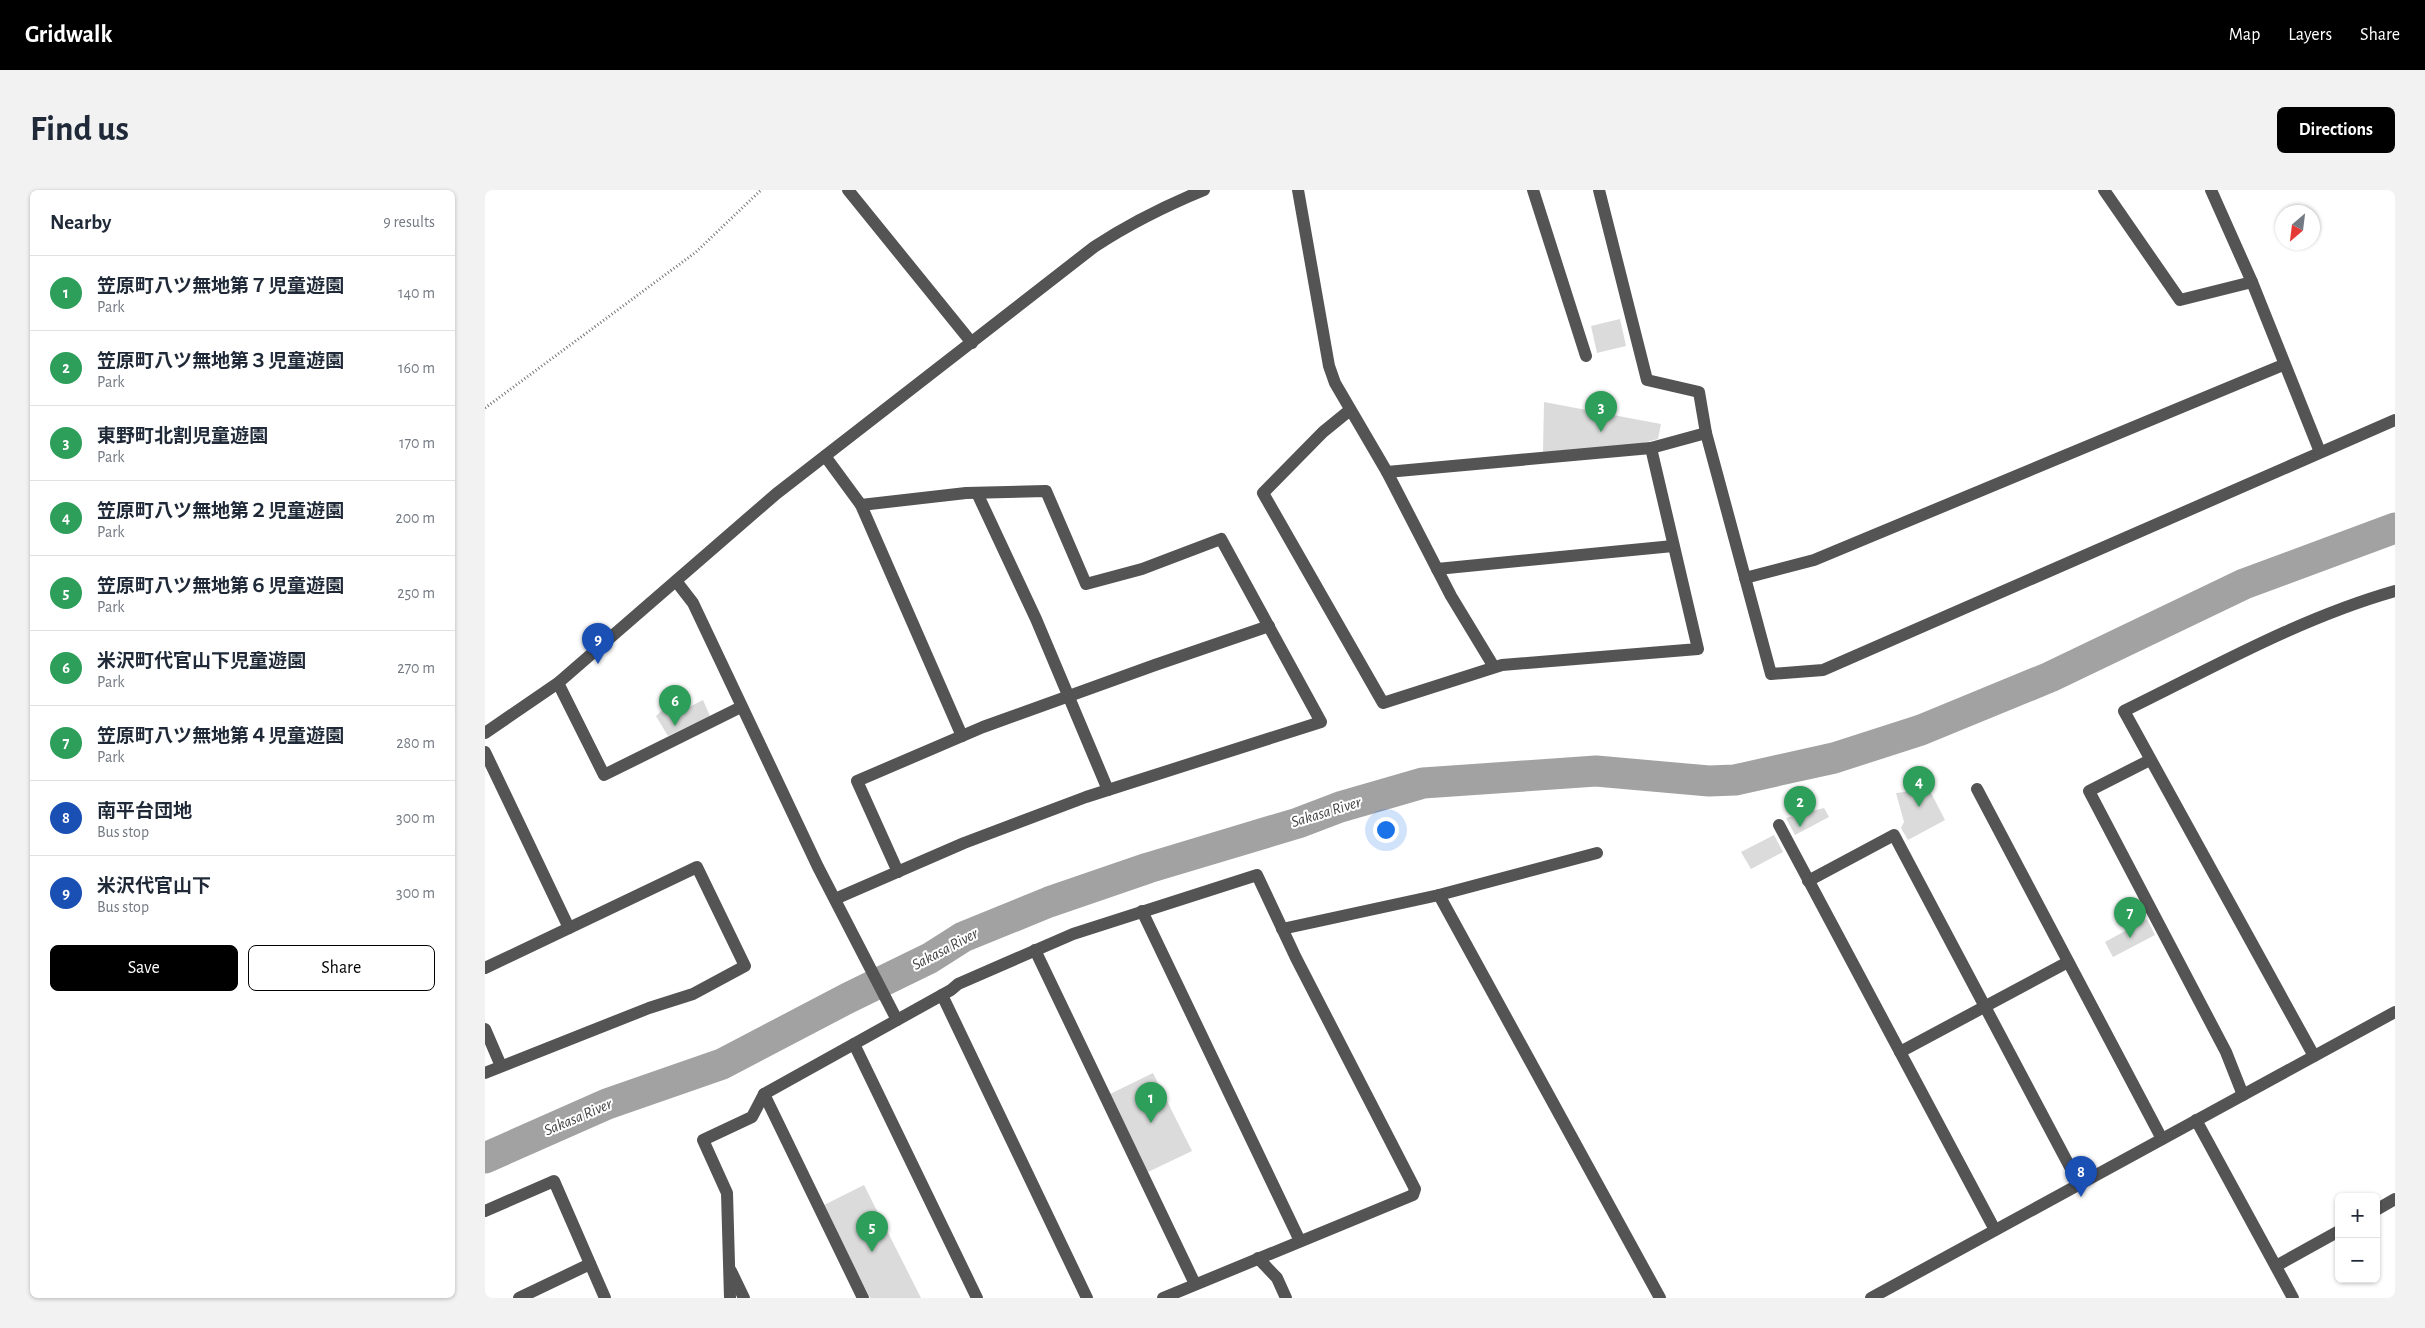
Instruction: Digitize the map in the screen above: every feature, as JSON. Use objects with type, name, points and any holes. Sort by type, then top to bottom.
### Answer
[{"type":"street","points":[[848,190],[973,343]]},
{"type":"street","points":[[485,734],[558,683],[776,494],[973,343],[1094,247],[1158,209],[1203,190]]},
{"type":"street","points":[[1298,190],[1329,366],[1335,383],[1387,472],[1451,596],[1494,667]]},
{"type":"street","points":[[1533,190],[1586,356]]},
{"type":"street","points":[[1599,190],[1647,380],[1699,392],[1706,433],[1771,674],[1823,670],[2395,420]]},
{"type":"street","points":[[2211,190],[2252,282],[2283,365],[2320,452]]},
{"type":"street","points":[[2108,191],[2180,300],[2252,282]]},
{"type":"street","points":[[1745,578],[1813,560],[2283,365]]},
{"type":"street","points":[[1350,410],[1323,432],[1263,493],[1383,703],[1494,667],[1698,649],[1651,448]]},
{"type":"street","points":[[1387,472],[1651,448],[1706,433]]},
{"type":"street","points":[[825,456],[861,505],[962,736]]},
{"type":"street","points":[[835,899],[964,843],[1108,790],[1321,722],[1221,539],[1142,568],[1086,584],[1046,491],[977,493],[861,505]]},
{"type":"street","points":[[977,493],[1036,619],[1108,790]]},
{"type":"street","points":[[1437,569],[1673,546]]},
{"type":"street","points":[[675,581],[693,603],[741,707],[835,899],[897,1020]]},
{"type":"street","points":[[2314,1056],[2124,711],[2290,630],[2357,602],[2395,591]]},
{"type":"street","points":[[898,872],[857,781],[962,736],[1069,696],[1269,626]]},
{"type":"street","points":[[558,683],[604,775],[741,707]]},
{"type":"street","points":[[485,752],[569,928]]},
{"type":"street","points":[[2150,760],[2089,791],[2226,1052],[2243,1095]]},
{"type":"street","points":[[1977,789],[2067,962],[2162,1138]]},
{"type":"street","points":[[1779,826],[1995,1230]]},
{"type":"street","points":[[1809,880],[1894,835],[2079,1184]]},
{"type":"street","points":[[1282,929],[1439,895],[1597,853]]},
{"type":"street","points":[[485,968],[697,867],[745,966],[693,994],[485,1073]]},
{"type":"street","points":[[730,1298],[727,1194],[703,1140],[752,1117],[764,1094],[942,995],[958,984],[1073,934],[1257,875],[1282,929],[1415,1189],[1413,1196],[1163,1298]]},
{"type":"street","points":[[1439,895],[1660,1298]]},
{"type":"street","points":[[1142,911],[1300,1241]]},
{"type":"street","points":[[1035,950],[1195,1284]]},
{"type":"street","points":[[1900,1052],[2067,962]]},
{"type":"street","points":[[942,995],[1087,1298]]},
{"type":"street","points":[[1871,1298],[2395,1012]]},
{"type":"street","points":[[485,1030],[501,1066]]},
{"type":"street","points":[[854,1044],[977,1298]]},
{"type":"street","points":[[764,1094],[863,1298]]},
{"type":"street","points":[[2197,1120],[2293,1298]]},
{"type":"street","points":[[485,1211],[554,1181],[605,1298]]},
{"type":"street","points":[[2380,1208],[2395,1199]]},
{"type":"street","points":[[2276,1266],[2335,1233]]},
{"type":"street","points":[[1259,1258],[1277,1278],[1286,1298]]},
{"type":"street","points":[[519,1298],[590,1264]]},
{"type":"street","points":[[729,1267],[745,1298]]},
{"type":"path","points":[[485,408],[696,252],[761,190]]},
{"type":"shaded area","points":[[1620,319],[1626,346],[1597,353],[1591,326]]},
{"type":"shaded area","points":[[1544,402],[1661,424],[1658,439],[1636,445],[1543,452]]},
{"type":"shaded area","points":[[703,700],[710,716],[668,736],[656,716],[672,701],[685,709]]},
{"type":"shaded area","points":[[1929,789],[1945,820],[1908,840],[1901,828],[1904,822],[1896,793]]},
{"type":"shaded area","points":[[1824,808],[1829,817],[1795,835],[1786,818]]},
{"type":"shaded area","points":[[1774,835],[1783,852],[1751,869],[1741,852]]},
{"type":"shaded area","points":[[2147,919],[2155,935],[2113,957],[2105,942]]},
{"type":"shaded area","points":[[1153,1073],[1192,1151],[1148,1172],[1110,1094]]},
{"type":"shaded area","points":[[864,1185],[921,1298],[870,1298],[824,1205]]},
{"type":"waterway","name":"Sakasa River","points":[[485,1158],[607,1104],[722,1064],[848,998],[930,958],[963,937],[1049,902],[1148,868],[1298,823],[1340,807],[1423,783],[1596,771],[1709,781],[1735,780],[1834,758],[1921,730],[2050,677],[2244,584],[2395,528]]},
{"type":"place","name":"東野町北割児童遊園","points":[[1601,432]]},
{"type":"place","name":"米沢代官山下","points":[[598,664]]},
{"type":"place","name":"米沢町代官山下児童遊園","points":[[675,726]]},
{"type":"place","name":"笠原町八ツ無地第２児童遊園","points":[[1919,807]]},
{"type":"place","name":"笠原町八ツ無地第３児童遊園","points":[[1800,827]]},
{"type":"place","name":"笠原町八ツ無地第４児童遊園","points":[[2130,938]]},
{"type":"place","name":"笠原町八ツ無地第７児童遊園","points":[[1151,1123]]},
{"type":"place","name":"南平台団地","points":[[2081,1197]]},
{"type":"place","name":"笠原町八ツ無地第６児童遊園","points":[[872,1252]]}]
